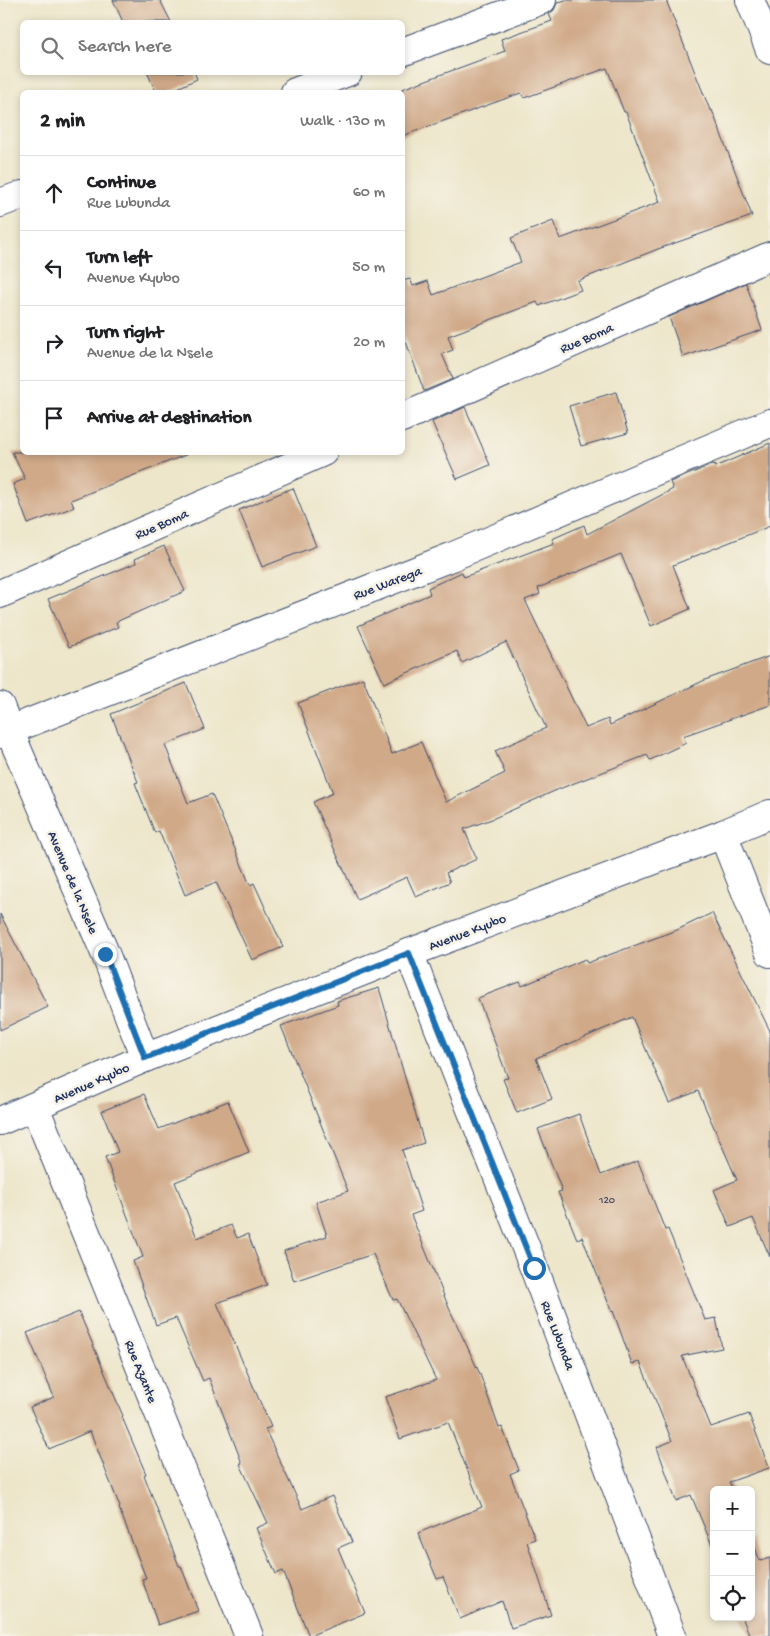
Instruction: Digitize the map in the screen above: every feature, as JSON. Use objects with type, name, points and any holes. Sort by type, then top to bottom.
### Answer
[{"type":"street","points":[[405,51],[542,0]]},
{"type":"street","points":[[750,0],[770,50]]},
{"type":"street","points":[[300,90],[340,75]]},
{"type":"street","points":[[0,203],[20,196]]},
{"type":"street","name":"Rue Boma","points":[[405,417],[770,256]]},
{"type":"street","name":"Rue Warega","points":[[3,723],[451,557],[770,423]]},
{"type":"street","name":"Rue Boma","points":[[0,594],[316,455]]},
{"type":"street","name":"Avenue de la Nsele","points":[[3,723],[105,954],[145,1058]]},
{"type":"street","name":"Avenue Kyubo","points":[[0,1121],[145,1058],[409,953],[723,834],[770,814]]},
{"type":"street","points":[[723,834],[770,953]]},
{"type":"street","name":"Rue Lubunda","points":[[409,953],[534,1268],[672,1636]]},
{"type":"street","name":"Rue Azante","points":[[35,1107],[249,1636]]},
{"type":"building","points":[[113,0],[160,0],[170,20],[122,20]]},
{"type":"building","points":[[565,0],[666,0],[710,110],[712,110],[752,216],[658,249],[577,281],[581,290],[539,306],[537,302],[448,336],[453,350],[442,354],[453,379],[424,391],[405,339],[405,280],[410,279],[413,286],[428,281],[433,295],[521,262],[511,238],[553,221],[560,239],[660,202],[607,68],[524,98],[521,93],[405,135],[405,90],[402,89],[505,51],[501,39],[552,21],[549,14],[554,10],[557,3]]},
{"type":"building","points":[[148,75],[195,75],[197,79],[173,90],[155,90]]},
{"type":"building","points":[[746,283],[762,330],[683,357],[669,317]]},
{"type":"building","points":[[616,392],[628,433],[581,446],[569,406]]},
{"type":"building","points":[[465,407],[490,465],[457,479],[432,422]]},
{"type":"building","points":[[770,443],[770,526],[673,565],[690,609],[651,626],[621,554],[538,588],[540,594],[525,600],[586,728],[608,719],[610,725],[705,680],[770,656],[770,705],[683,736],[686,743],[650,760],[647,755],[464,829],[477,859],[446,873],[450,882],[416,897],[407,877],[357,899],[313,802],[333,793],[298,703],[363,678],[392,754],[421,742],[446,802],[505,773],[495,751],[546,728],[506,642],[462,663],[457,651],[384,683],[358,626],[430,594],[428,588],[462,572],[464,577],[554,543],[552,539],[584,525],[587,534],[673,489],[670,482],[714,464],[715,467]]},
{"type":"building","points":[[12,452],[20,452],[20,455],[185,455],[71,500],[74,507],[28,524],[13,484],[25,479]]},
{"type":"building","points":[[293,488],[316,546],[262,567],[239,510]]},
{"type":"building","points":[[164,546],[185,591],[116,622],[118,627],[69,647],[48,599],[136,563],[135,559]]},
{"type":"building","points":[[186,683],[205,729],[165,745],[188,803],[212,794],[250,885],[254,883],[283,947],[252,960],[216,882],[185,895],[159,831],[155,833],[135,783],[138,782],[111,714]]},
{"type":"building","points":[[712,913],[770,1031],[770,1257],[753,1218],[730,1227],[714,1190],[737,1180],[698,1091],[669,1103],[632,1017],[536,1058],[552,1099],[517,1113],[503,1079],[508,1078],[478,998],[520,982],[522,986],[585,959],[587,963],[677,930]]},
{"type":"building","points":[[0,914],[48,1007],[0,1030]]},
{"type":"building","points":[[379,988],[424,1143],[402,1150],[422,1211],[411,1215],[449,1308],[480,1374],[499,1428],[502,1427],[519,1470],[510,1474],[535,1539],[527,1542],[551,1615],[511,1628],[502,1601],[460,1619],[443,1577],[437,1579],[418,1533],[482,1507],[448,1422],[400,1439],[385,1397],[436,1380],[397,1299],[393,1300],[373,1254],[294,1281],[284,1251],[327,1236],[316,1202],[348,1191],[281,1026],[338,1005],[337,1001]]},
{"type":"building","points":[[144,1094],[159,1129],[228,1101],[249,1152],[175,1182],[197,1238],[231,1225],[237,1238],[248,1234],[267,1285],[217,1303],[271,1427],[265,1429],[302,1509],[332,1496],[352,1542],[338,1548],[365,1613],[309,1636],[283,1571],[276,1574],[256,1528],[268,1523],[240,1464],[242,1463],[209,1378],[203,1381],[176,1318],[156,1325],[133,1261],[143,1257],[105,1157],[118,1152],[102,1111]]},
{"type":"building","points":[[579,1114],[601,1175],[638,1161],[665,1230],[668,1229],[705,1320],[716,1318],[722,1348],[682,1356],[711,1427],[749,1414],[769,1468],[729,1482],[731,1486],[710,1486],[710,1540],[691,1495],[676,1501],[657,1447],[672,1441],[640,1362],[632,1364],[613,1311],[582,1237],[577,1239],[558,1192],[562,1191],[538,1129]]},
{"type":"building","points":[[79,1312],[123,1416],[179,1566],[181,1566],[198,1611],[158,1625],[142,1579],[146,1578],[90,1431],[49,1449],[30,1407],[54,1397],[27,1333]]},
{"type":"building","points":[[755,1548],[760,1561],[770,1558],[770,1636],[750,1636],[744,1621],[755,1621]]},
{"type":"route","points":[[105,954],[145,1058],[409,953],[534,1268]]}]
